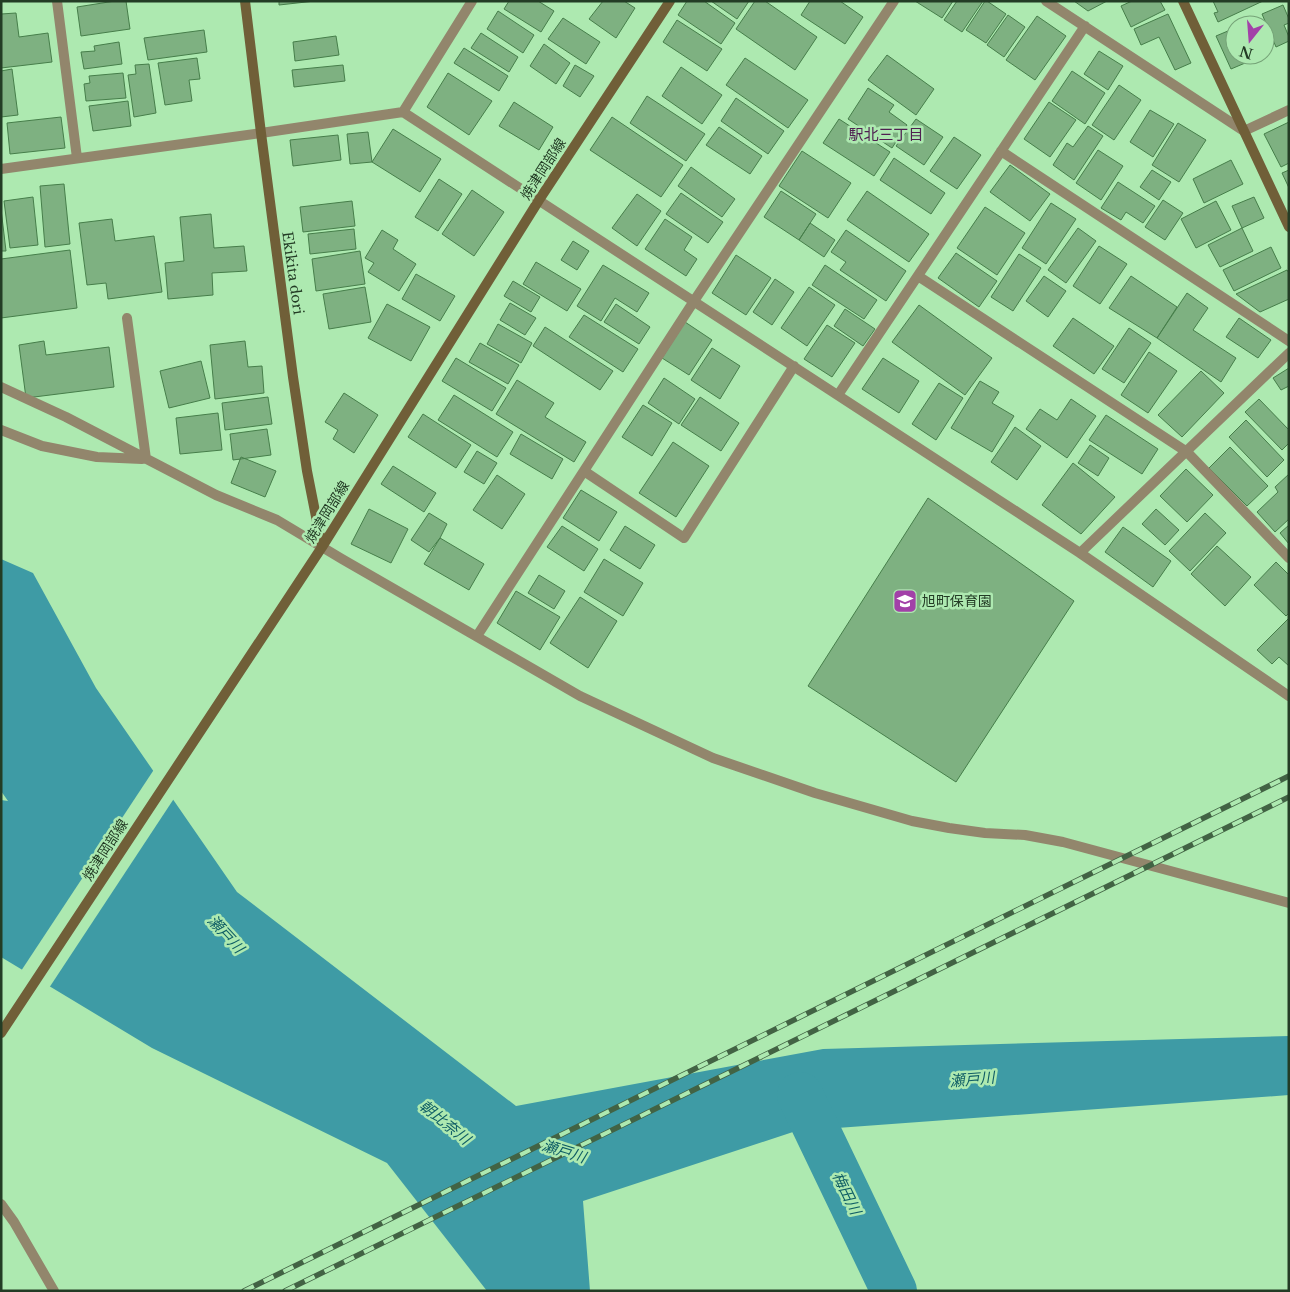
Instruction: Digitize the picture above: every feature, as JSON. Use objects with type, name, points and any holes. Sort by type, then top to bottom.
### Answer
[{"type":"main road","name":"Ekikita dori","points":[[245,1],[297,405],[307,471],[322,547]]},
{"type":"main road","name":"焼津岡部線","points":[[1,1033],[322,547],[539,200],[670,1]]},
{"type":"main road","points":[[1183,1],[1289,227]]},
{"type":"street","points":[[58,1],[76,158]]},
{"type":"street","points":[[403,112],[472,1]]},
{"type":"street","points":[[476,636],[694,302],[894,1]]},
{"type":"street","points":[[1046,1],[1244,131],[1289,110]]},
{"type":"street","points":[[838,395],[1085,26]]},
{"type":"street","points":[[1,169],[403,112],[1080,553],[1289,696]]},
{"type":"street","points":[[1001,151],[1289,341]]},
{"type":"street","points":[[918,276],[1187,452],[1289,558]]},
{"type":"street","points":[[127,318],[146,459]]},
{"type":"street","points":[[1080,553],[1289,353]]},
{"type":"street","points":[[584,471],[684,538],[794,366]]},
{"type":"street","points":[[1,387],[66,417],[216,495],[277,520],[580,696],[713,758],[815,793],[912,821],[949,828],[985,833],[1025,835],[1063,842],[1289,904]]},
{"type":"street","points":[[1,430],[42,446],[97,457],[146,459]]},
{"type":"street","points":[[1,1204],[14,1222],[54,1291]]},
{"type":"water","points":[[1,559],[33,573],[96,688],[237,892],[516,1106],[823,1049],[1289,1036],[1289,1095],[796,1131],[583,1201],[590,1291],[487,1291],[387,1163],[152,1048],[1,957],[1,800],[8,801],[1,791]]},
{"type":"pier","points":[[155,768],[175,797],[49,988],[21,971]]},
{"type":"building","points":[[126,1],[130,29],[81,36],[77,7]]},
{"type":"building","points":[[279,1],[315,1],[279,5]]},
{"type":"building","points":[[509,1],[538,1],[554,11],[541,32],[504,9]]},
{"type":"building","points":[[603,1],[624,1],[635,8],[616,38],[589,19]]},
{"type":"building","points":[[687,1],[704,1],[735,23],[721,44],[678,15]]},
{"type":"building","points":[[711,1],[749,1],[737,19]]},
{"type":"building","points":[[755,1],[765,1],[817,37],[795,70],[736,29]]},
{"type":"building","points":[[810,1],[840,1],[863,17],[845,44],[801,15]]},
{"type":"building","points":[[915,1],[953,1],[942,18]]},
{"type":"building","points":[[957,1],[983,1],[962,32],[944,20]]},
{"type":"building","points":[[985,1],[1006,14],[986,43],[966,30]]},
{"type":"building","points":[[1074,1],[1107,1],[1088,11]]},
{"type":"building","points":[[1132,1],[1160,1],[1165,10],[1131,27],[1121,6]]},
{"type":"building","points":[[1213,1],[1263,1],[1233,15],[1225,15],[1225,19],[1218,22],[1214,13],[1218,12]]},
{"type":"building","points":[[1283,5],[1289,19],[1289,23],[1284,25],[1289,41],[1276,47],[1275,15],[1262,14]]},
{"type":"building","points":[[498,11],[534,35],[523,53],[487,29]]},
{"type":"building","points":[[16,13],[19,37],[48,33],[52,62],[1,68],[1,14]]},
{"type":"building","points":[[1168,14],[1191,63],[1175,70],[1159,37],[1141,45],[1134,29]]},
{"type":"building","points":[[1008,15],[1025,27],[1004,57],[987,45]]},
{"type":"building","points":[[1037,16],[1066,36],[1035,80],[1006,60]]},
{"type":"building","points":[[563,18],[600,42],[586,64],[548,39]]},
{"type":"building","points":[[677,20],[722,49],[707,71],[663,42]]},
{"type":"building","points":[[204,30],[207,52],[148,60],[144,38]]},
{"type":"building","points":[[1225,32],[1225,56],[1216,36]]},
{"type":"building","points":[[481,33],[518,57],[509,72],[471,48]]},
{"type":"building","points":[[336,36],[339,55],[295,61],[293,42]]},
{"type":"building","points":[[119,42],[122,64],[84,69],[81,52],[95,51],[94,46]]},
{"type":"building","points":[[544,44],[570,63],[556,84],[530,66]]},
{"type":"building","points":[[464,48],[508,76],[499,91],[454,63]]},
{"type":"building","points":[[1099,51],[1123,66],[1108,90],[1084,74]]},
{"type":"building","points":[[887,55],[934,89],[916,115],[868,80]]},
{"type":"building","points":[[197,58],[200,79],[189,80],[192,101],[165,105],[158,63]]},
{"type":"building","points":[[745,58],[808,100],[788,128],[726,85]]},
{"type":"building","points":[[149,64],[156,113],[134,117],[128,75],[136,74],[135,65]]},
{"type":"building","points":[[343,65],[345,81],[294,87],[292,70]]},
{"type":"building","points":[[575,65],[594,76],[580,97],[563,86]]},
{"type":"building","points":[[1229,65],[1240,65],[1231,69]]},
{"type":"building","points":[[681,67],[722,95],[702,124],[662,96]]},
{"type":"building","points":[[12,69],[18,115],[1,117],[1,71]]},
{"type":"building","points":[[1072,71],[1105,93],[1085,124],[1052,101]]},
{"type":"building","points":[[123,73],[126,98],[86,101],[84,84],[90,83],[89,76]]},
{"type":"building","points":[[448,73],[492,101],[469,135],[427,107]]},
{"type":"building","points":[[1119,85],[1141,100],[1114,140],[1092,125]]},
{"type":"building","points":[[868,88],[894,105],[889,112],[907,125],[892,148],[848,119]]},
{"type":"building","points":[[647,96],[705,134],[686,161],[630,123]]},
{"type":"building","points":[[736,98],[784,131],[768,154],[721,121]]},
{"type":"building","points":[[128,101],[131,126],[93,131],[89,106]]},
{"type":"building","points":[[514,102],[553,127],[539,150],[499,126]]},
{"type":"building","points":[[1049,102],[1076,120],[1050,157],[1024,139]]},
{"type":"building","points":[[1150,110],[1174,124],[1153,157],[1130,142]]},
{"type":"building","points":[[61,117],[65,148],[10,154],[7,123]]},
{"type":"building","points":[[612,117],[683,165],[661,197],[590,150]]},
{"type":"building","points":[[839,119],[890,152],[874,176],[823,143]]},
{"type":"building","points":[[916,119],[943,137],[924,165],[896,146]]},
{"type":"building","points":[[1289,122],[1289,163],[1281,167],[1264,134]]},
{"type":"building","points":[[1178,123],[1206,140],[1179,182],[1152,165]]},
{"type":"building","points":[[1088,126],[1103,136],[1074,180],[1053,165],[1067,143],[1073,147]]},
{"type":"building","points":[[719,127],[762,156],[750,174],[706,145]]},
{"type":"building","points":[[393,129],[441,159],[420,192],[372,162]]},
{"type":"building","points":[[368,132],[372,162],[350,164],[347,134]]},
{"type":"building","points":[[338,135],[341,160],[293,166],[290,140]]},
{"type":"building","points":[[954,137],[981,155],[957,189],[930,171]]},
{"type":"building","points":[[1098,150],[1123,166],[1101,200],[1076,183]]},
{"type":"building","points":[[802,151],[851,183],[828,218],[779,186]]},
{"type":"building","points":[[894,158],[945,193],[931,214],[880,180]]},
{"type":"building","points":[[1231,160],[1243,184],[1204,203],[1193,179]]},
{"type":"building","points":[[1010,165],[1050,194],[1030,221],[990,192]]},
{"type":"building","points":[[691,167],[735,199],[722,217],[678,186]]},
{"type":"building","points":[[1152,170],[1171,182],[1159,200],[1140,187]]},
{"type":"building","points":[[1289,170],[1289,188],[1282,173]]},
{"type":"building","points":[[439,179],[462,194],[438,231],[415,217]]},
{"type":"building","points":[[1118,182],[1155,206],[1143,223],[1126,212],[1121,220],[1101,208]]},
{"type":"building","points":[[64,184],[70,244],[45,247],[40,186]]},
{"type":"building","points":[[472,190],[504,212],[474,256],[442,234]]},
{"type":"building","points":[[781,191],[816,214],[799,240],[764,217]]},
{"type":"building","points":[[867,191],[929,234],[909,262],[847,220]]},
{"type":"building","points":[[681,193],[723,222],[708,243],[666,214]]},
{"type":"building","points":[[637,194],[661,211],[637,246],[612,228]]},
{"type":"building","points":[[33,197],[38,245],[10,248],[4,201]]},
{"type":"building","points":[[1254,197],[1264,218],[1242,228],[1232,206]]},
{"type":"building","points":[[1163,200],[1183,213],[1165,240],[1145,227]]},
{"type":"building","points":[[352,201],[355,226],[303,232],[300,207]]},
{"type":"building","points":[[1216,201],[1231,230],[1196,248],[1181,219]]},
{"type":"building","points":[[1051,203],[1076,219],[1046,264],[1022,248]]},
{"type":"building","points":[[985,207],[1025,233],[997,275],[957,248]]},
{"type":"building","points":[[1,209],[6,251],[1,251]]},
{"type":"building","points":[[211,214],[214,248],[244,246],[247,271],[212,273],[213,295],[168,299],[165,263],[184,261],[180,217]]},
{"type":"building","points":[[112,219],[115,241],[154,236],[162,292],[108,299],[106,283],[87,285],[79,223]]},
{"type":"building","points":[[665,219],[692,237],[684,250],[697,259],[686,276],[645,249]]},
{"type":"building","points":[[810,223],[835,240],[824,257],[799,240]]},
{"type":"building","points":[[1078,228],[1096,241],[1066,283],[1048,270]]},
{"type":"building","points":[[1242,228],[1253,251],[1220,267],[1208,245]]},
{"type":"building","points":[[354,229],[356,249],[310,254],[308,234]]},
{"type":"building","points":[[382,230],[398,240],[393,249],[416,264],[399,291],[368,272],[374,263],[365,258]]},
{"type":"building","points":[[846,230],[906,271],[886,301],[840,270],[846,262],[831,252]]},
{"type":"building","points":[[573,241],[589,251],[577,270],[561,260]]},
{"type":"building","points":[[1099,246],[1127,264],[1100,304],[1073,286]]},
{"type":"building","points":[[1271,247],[1281,268],[1234,291],[1223,270]]},
{"type":"building","points":[[70,250],[77,308],[1,318],[1,259]]},
{"type":"building","points":[[360,251],[365,284],[316,291],[312,259]]},
{"type":"building","points":[[956,253],[997,281],[979,307],[938,278]]},
{"type":"building","points":[[1019,254],[1041,268],[1013,311],[991,297]]},
{"type":"building","points":[[736,255],[771,278],[746,315],[712,293]]},
{"type":"building","points":[[536,262],[581,289],[567,311],[523,284]]},
{"type":"building","points":[[603,265],[649,293],[637,312],[615,298],[601,321],[577,306]]},
{"type":"building","points":[[825,265],[877,300],[864,319],[812,285]]},
{"type":"building","points":[[1287,270],[1289,273],[1289,299],[1260,312],[1236,294]]},
{"type":"building","points":[[416,274],[455,296],[440,321],[402,299]]},
{"type":"building","points":[[1044,276],[1066,291],[1048,317],[1026,301]]},
{"type":"building","points":[[1131,276],[1177,307],[1157,338],[1109,308]]},
{"type":"building","points":[[775,279],[794,292],[772,325],[753,312]]},
{"type":"building","points":[[513,281],[540,297],[531,312],[504,296]]},
{"type":"building","points":[[365,287],[371,322],[329,329],[323,294]]},
{"type":"building","points":[[809,287],[835,305],[807,346],[781,328]]},
{"type":"building","points":[[1187,293],[1208,308],[1193,330],[1236,358],[1221,382],[1157,338]]},
{"type":"building","points":[[510,303],[536,318],[525,335],[500,320]]},
{"type":"building","points":[[387,304],[430,327],[411,361],[368,338]]},
{"type":"building","points":[[616,304],[650,327],[639,344],[604,322]]},
{"type":"building","points":[[919,305],[992,358],[965,395],[892,342]]},
{"type":"building","points":[[845,309],[875,329],[863,346],[834,326]]},
{"type":"building","points":[[584,315],[638,349],[623,372],[569,337]]},
{"type":"building","points":[[1073,318],[1114,346],[1094,374],[1053,346]]},
{"type":"building","points":[[1239,318],[1271,340],[1258,358],[1226,337]]},
{"type":"building","points":[[685,322],[712,340],[689,375],[662,358]]},
{"type":"building","points":[[498,324],[532,343],[521,363],[487,344]]},
{"type":"building","points":[[827,325],[855,343],[832,377],[804,359]]},
{"type":"building","points":[[545,327],[613,371],[600,390],[533,346]]},
{"type":"building","points":[[1129,328],[1151,343],[1124,383],[1102,369]]},
{"type":"building","points":[[44,341],[46,355],[109,347],[114,387],[26,398],[19,345]]},
{"type":"building","points":[[245,341],[248,367],[262,366],[264,393],[215,399],[210,345]]},
{"type":"building","points":[[480,343],[519,365],[508,384],[469,362]]},
{"type":"building","points":[[712,348],[740,366],[720,399],[691,380]]},
{"type":"building","points":[[1149,352],[1177,371],[1148,413],[1121,395]]},
{"type":"building","points":[[456,358],[506,388],[492,411],[442,381]]},
{"type":"building","points":[[883,358],[919,381],[899,413],[862,389]]},
{"type":"building","points":[[201,361],[210,398],[169,408],[160,371]]},
{"type":"building","points":[[1289,368],[1289,386],[1281,390],[1273,378]]},
{"type":"building","points":[[1201,371],[1224,393],[1182,437],[1158,415]]},
{"type":"building","points":[[664,378],[695,399],[679,424],[648,403]]},
{"type":"building","points":[[517,380],[554,403],[545,417],[586,442],[574,462],[496,414]]},
{"type":"building","points":[[980,381],[999,392],[992,403],[1014,416],[992,452],[951,428]]},
{"type":"building","points":[[939,383],[963,398],[936,440],[912,424]]},
{"type":"building","points":[[344,393],[378,415],[354,453],[333,439],[338,430],[325,422]]},
{"type":"building","points":[[454,395],[513,432],[497,457],[438,420]]},
{"type":"building","points":[[268,397],[272,424],[225,430],[222,403]]},
{"type":"building","points":[[700,397],[739,423],[721,451],[681,425]]},
{"type":"building","points":[[1071,399],[1096,416],[1067,458],[1026,429],[1040,409],[1057,420]]},
{"type":"building","points":[[1259,399],[1289,430],[1289,443],[1282,450],[1245,412]]},
{"type":"building","points":[[643,405],[672,423],[652,456],[622,437]]},
{"type":"building","points":[[218,413],[222,450],[180,454],[176,418]]},
{"type":"building","points":[[423,414],[471,445],[456,468],[408,437]]},
{"type":"building","points":[[1106,415],[1158,449],[1142,474],[1089,440]]},
{"type":"building","points":[[1246,420],[1284,460],[1267,477],[1229,437]]},
{"type":"building","points":[[1015,427],[1041,446],[1017,480],[991,462]]},
{"type":"building","points":[[267,429],[271,455],[233,460],[230,434]]},
{"type":"building","points":[[521,434],[563,459],[552,479],[510,454]]},
{"type":"building","points":[[673,442],[709,466],[676,517],[639,493]]},
{"type":"building","points":[[1090,445],[1109,458],[1098,476],[1078,463]]},
{"type":"building","points":[[1230,447],[1268,486],[1247,506],[1209,468]]},
{"type":"building","points":[[477,451],[497,463],[484,484],[464,472]]},
{"type":"building","points":[[241,457],[276,471],[265,497],[231,483]]},
{"type":"building","points":[[1073,463],[1115,497],[1081,534],[1042,505]]},
{"type":"building","points":[[393,466],[436,493],[424,512],[381,484]]},
{"type":"building","points":[[1186,469],[1213,495],[1187,522],[1160,496]]},
{"type":"building","points":[[1289,474],[1289,519],[1275,532],[1257,512],[1278,492],[1275,487]]},
{"type":"building","points":[[497,475],[525,494],[502,529],[473,510]]},
{"type":"building","points":[[581,490],[617,512],[599,541],[563,518]]},
{"type":"building","points":[[928,498],[1074,601],[956,782],[808,686]]},
{"type":"building","points":[[369,509],[408,529],[391,563],[351,544]]},
{"type":"building","points":[[1156,509],[1179,530],[1165,545],[1142,524]]},
{"type":"building","points":[[429,513],[447,524],[440,538],[429,552],[411,540]]},
{"type":"building","points":[[1205,513],[1226,533],[1190,571],[1169,551]]},
{"type":"building","points":[[1289,525],[1289,544],[1280,533]]},
{"type":"building","points":[[562,526],[598,549],[584,571],[547,547]]},
{"type":"building","points":[[625,526],[655,545],[640,569],[610,550]]},
{"type":"building","points":[[1123,527],[1171,561],[1153,587],[1105,552]]},
{"type":"building","points":[[440,538],[484,564],[469,590],[424,564]]},
{"type":"building","points":[[1217,546],[1251,577],[1225,606],[1191,574]]},
{"type":"building","points":[[604,559],[643,583],[623,616],[584,592]]},
{"type":"building","points":[[1276,562],[1289,575],[1289,613],[1286,616],[1254,585]]},
{"type":"building","points":[[539,575],[565,591],[554,609],[528,593]]},
{"type":"building","points":[[516,591],[560,617],[540,650],[497,623]]},
{"type":"building","points":[[580,597],[617,621],[588,668],[550,643]]},
{"type":"building","points":[[1289,618],[1289,666],[1279,657],[1272,664],[1257,650]]},
{"type":"waterway","name":"梅田川","points":[[800,1095],[894,1291]]},
{"type":"railway","points":[[244,1291],[1289,776]]},
{"type":"railway","points":[[285,1291],[1289,797]]},
{"type":"place","name":"旭町保育園","points":[[905,601]]},
{"type":"district","name":"駅北三丁目","points":[[886,134]]},
{"type":"water label","name":"瀬戸川","points":[[226,934]]},
{"type":"water label","name":"瀬戸川","points":[[972,1079]]},
{"type":"water label","name":"朝比奈川","points":[[445,1122]]},
{"type":"water label","name":"瀬戸川","points":[[564,1151]]}]
